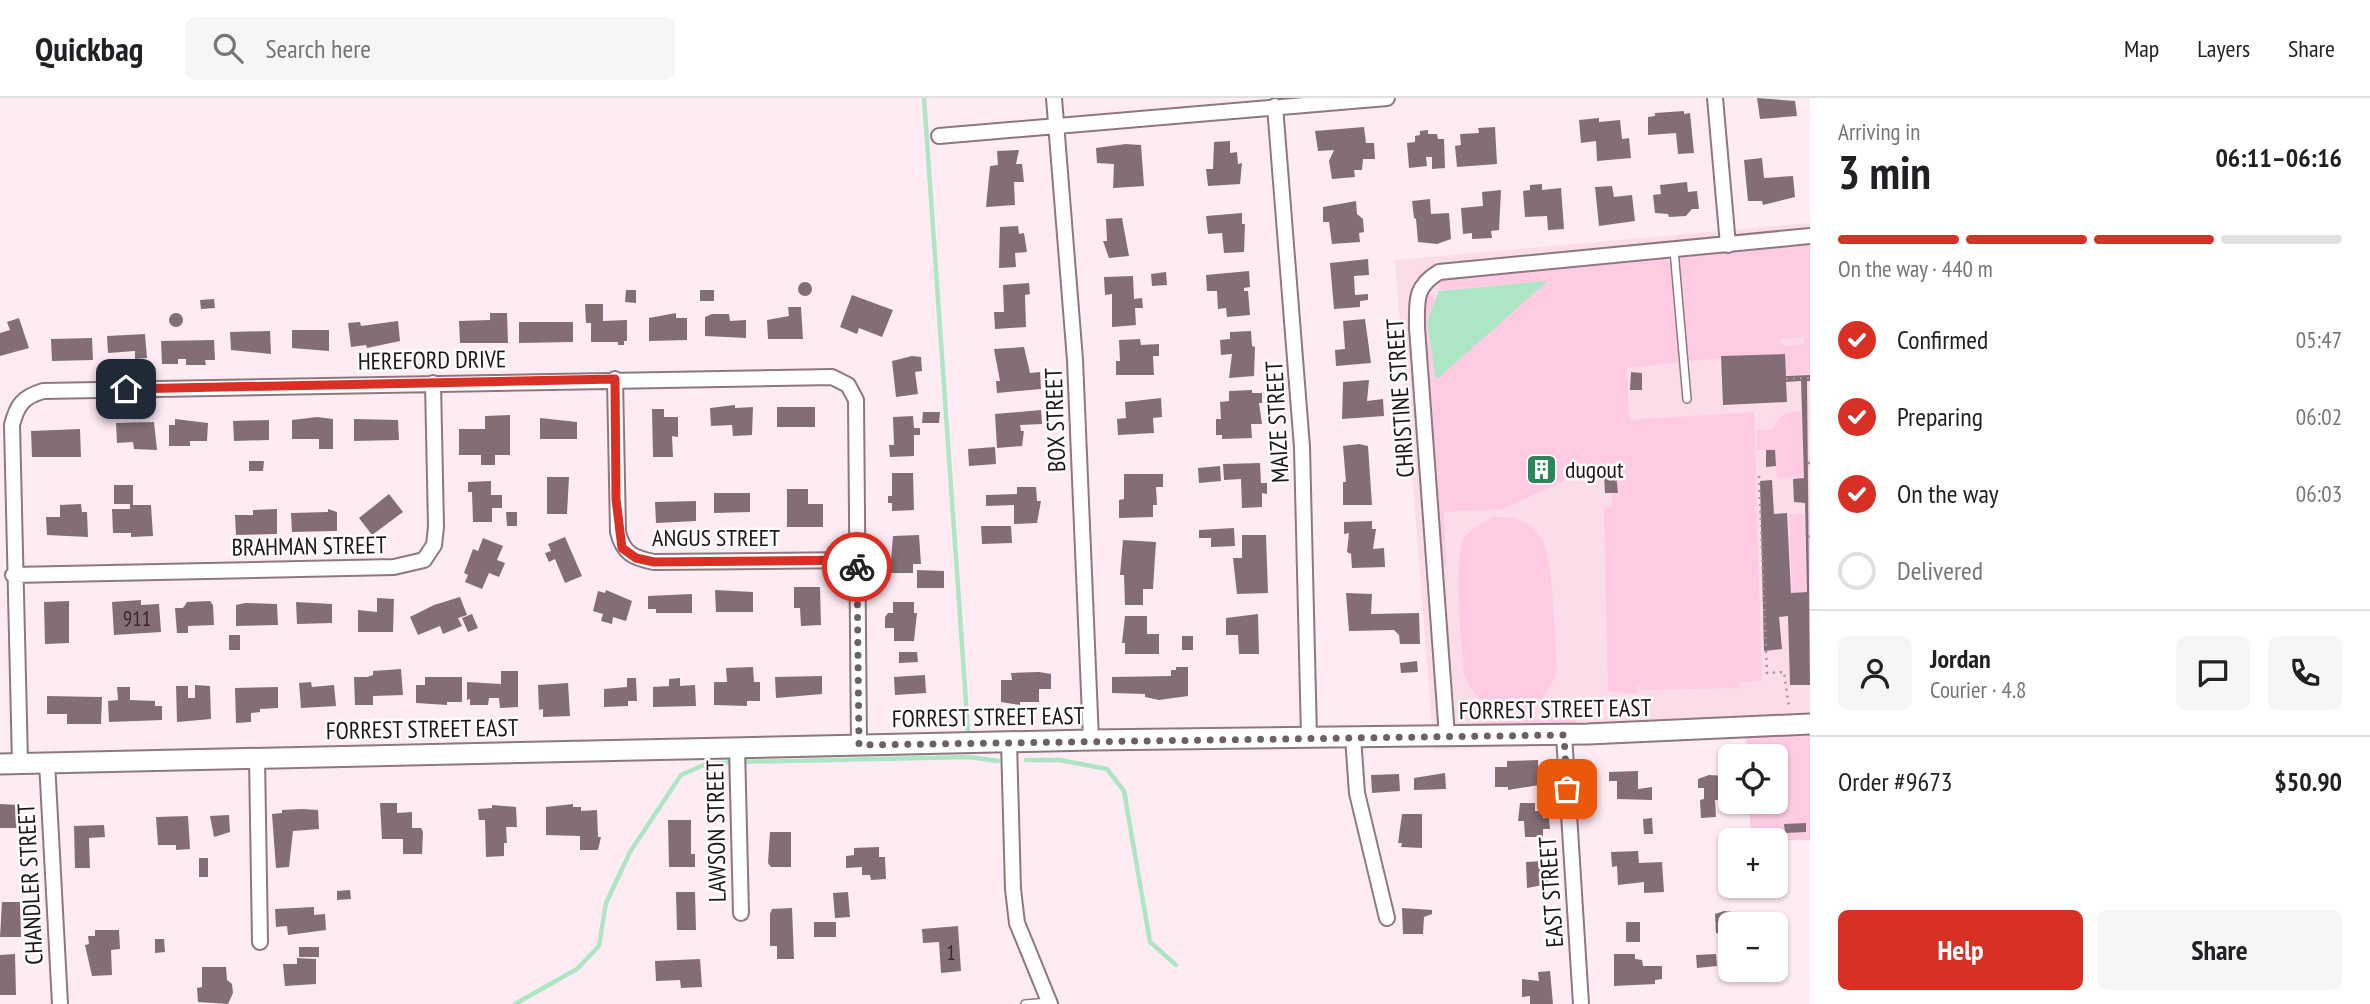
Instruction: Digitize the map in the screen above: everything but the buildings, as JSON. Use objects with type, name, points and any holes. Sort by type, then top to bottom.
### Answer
[{"type":"main road","name":"FORREST STREET EAST","points":[[0,764],[1091,740],[1564,735],[1805,718]]},
{"type":"street","name":"BOX STREET","points":[[1054,98],[1075,360],[1091,740]]},
{"type":"street","points":[[939,136],[1387,98]]},
{"type":"street","points":[[1715,98],[1728,245]]},
{"type":"street","name":"MAIZE STREET","points":[[1275,106],[1302,434],[1309,737]]},
{"type":"street","name":"CHRISTINE STREET","points":[[1447,736],[1417,328],[1418,296],[1424,281],[1439,272],[1810,236]]},
{"type":"street","name":"HEREFORD DRIVE","points":[[20,764],[13,575],[12,425],[16,408],[28,396],[43,391],[813,375],[832,377],[848,385],[856,400],[859,745]]},
{"type":"street","name":"ANGUS STREET","points":[[615,379],[618,531],[622,548],[636,558],[654,562],[857,560]]},
{"type":"street","name":"BRAHMAN STREET","points":[[13,575],[394,568],[424,559],[434,545],[436,527],[433,383]]},
{"type":"street","name":"EAST STREET","points":[[1564,735],[1581,1004]]},
{"type":"street","points":[[1353,737],[1357,793],[1387,918]]},
{"type":"street","points":[[1009,742],[1013,889],[1017,923],[1050,1003]]},
{"type":"street","name":"LAWSON STREET","points":[[737,747],[741,913]]},
{"type":"street","points":[[257,758],[260,942]]},
{"type":"street","name":"CHANDLER STREET","points":[[47,762],[60,1004]]},
{"type":"lane","points":[[1674,250],[1687,399]]},
{"type":"lane","points":[[1025,1004],[1050,1003]]},
{"type":"path","points":[[1786,379],[1810,378]]},
{"type":"path","points":[[1759,476],[1767,673],[1784,672],[1789,711],[1805,718]]},
{"type":"shaded area","points":[[1810,223],[1810,733],[1434,750],[1395,260]]},
{"type":"shaded area","points":[[1810,242],[1810,337],[1779,339],[1784,346],[1804,344],[1804,338],[1810,338],[1810,374],[1786,375],[1785,354],[1688,361],[1679,262],[1682,254]]},
{"type":"shaded area","points":[[1663,256],[1671,264],[1679,362],[1627,368],[1629,420],[1754,412],[1762,681],[1740,682],[1739,688],[1640,690],[1638,683],[1636,694],[1608,691],[1604,507],[1612,507],[1612,494],[1618,493],[1616,473],[1570,478],[1502,509],[1444,512],[1446,566],[1442,569],[1423,302],[1426,292],[1436,300],[1427,322],[1436,380],[1547,282],[1444,290],[1435,282],[1438,280]]},
{"type":"shaded area","points":[[1548,281],[1436,380],[1427,322],[1439,291]]},
{"type":"shaded area","points":[[1801,411],[1804,476],[1777,478],[1775,450],[1757,450],[1757,430],[1772,430],[1783,415]]},
{"type":"shaded area","points":[[1789,514],[1804,514],[1807,592],[1792,593]]},
{"type":"shaded area","points":[[1494,517],[1512,518],[1536,532],[1548,557],[1552,587],[1557,670],[1549,688],[1539,701],[1526,709],[1512,712],[1498,710],[1485,703],[1473,691],[1464,674],[1459,604],[1460,550],[1470,532]]},
{"type":"shaded area","points":[[1560,718],[1578,720],[1573,724],[1464,727],[1457,724]]},
{"type":"shaded area","points":[[1810,730],[1810,840],[1788,840],[1788,828],[1750,828],[1750,814],[1788,814],[1788,744],[1746,744],[1746,733]]},
{"type":"waterway","points":[[924,98],[968,731]]},
{"type":"waterway","points":[[515,1004],[577,969],[599,946],[606,903],[630,852],[681,775],[704,765],[733,762],[970,757],[998,761]]},
{"type":"waterway","points":[[1026,760],[1060,760],[1107,769],[1124,791],[1150,942],[1176,965]]},
{"type":"way so far","points":[[857,567],[859,745],[1112,739],[1564,735],[1567,789]]},
{"type":"place","name":"dugout","points":[[1542,469]]},
{"type":"route","points":[[126,389],[615,379],[616,499],[622,548],[636,558],[654,562],[857,560],[857,567]]}]
